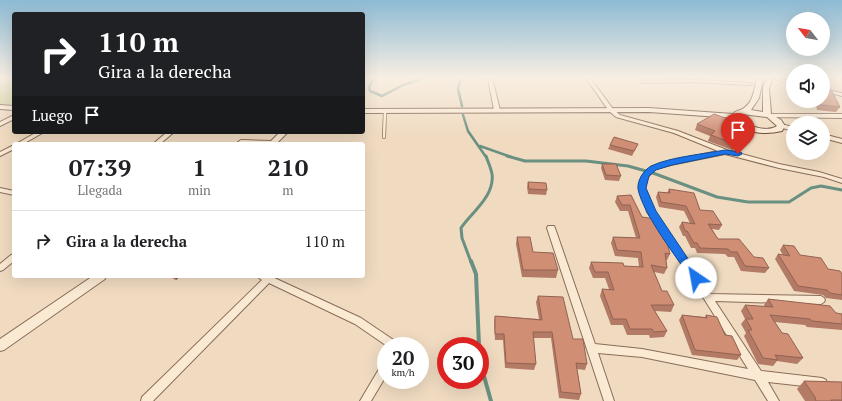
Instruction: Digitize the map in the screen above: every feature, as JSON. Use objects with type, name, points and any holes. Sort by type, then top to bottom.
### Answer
[{"type":"main road","points":[[739,114],[752,106],[755,97]]},
{"type":"main road","points":[[767,97],[768,116]]},
{"type":"main road","points":[[0,107],[12,108]]},
{"type":"main road","points":[[365,111],[667,111],[739,114],[768,116],[778,121],[781,126],[780,129],[774,130],[757,129],[741,123],[739,114]]},
{"type":"street","points":[[495,97],[498,110]]},
{"type":"street","points":[[601,97],[611,110],[618,116],[627,120],[676,132],[725,152],[738,154],[778,166],[821,174],[842,181]]},
{"type":"street","points":[[768,116],[842,116]]},
{"type":"street","points":[[0,124],[12,118]]},
{"type":"street","points":[[781,126],[786,127]]},
{"type":"street","points":[[23,142],[37,134]]},
{"type":"street","points":[[158,142],[168,134]]},
{"type":"street","points":[[274,142],[282,134]]},
{"type":"street","points":[[830,138],[842,141]]},
{"type":"street","points":[[0,154],[12,148]]},
{"type":"street","points":[[725,152],[653,168],[645,176],[642,188],[651,212],[708,297],[774,401]]},
{"type":"street","points":[[0,190],[12,193]]},
{"type":"street","points":[[551,228],[609,401]]},
{"type":"street","points":[[0,268],[12,259]]},
{"type":"street","points":[[0,346],[98,278]]},
{"type":"street","points":[[146,401],[265,278],[358,321],[382,337]]},
{"type":"street","points":[[708,297],[821,300]]},
{"type":"street","points":[[591,348],[649,354],[759,376],[831,384]]},
{"type":"street","points":[[365,401],[377,382]]},
{"type":"lane","points":[[384,137],[385,111]]},
{"type":"shaded area","points":[[0,97],[12,97],[12,105],[0,104]]},
{"type":"building","points":[[830,97],[835,97],[840,107],[830,106]]},
{"type":"building","points":[[714,114],[748,126],[742,130],[748,133],[734,144],[711,135],[715,131],[697,124]]},
{"type":"building","points":[[614,137],[638,144],[634,151],[610,145]]},
{"type":"building","points":[[602,164],[616,164],[621,176],[606,175]]},
{"type":"building","points":[[528,182],[546,183],[547,190],[529,189]]},
{"type":"building","points":[[669,189],[694,193],[700,210],[713,211],[722,225],[708,224],[718,239],[739,239],[754,257],[763,258],[769,268],[745,266],[737,252],[731,252],[728,249],[700,248],[697,243],[694,243],[687,231],[685,231],[682,222],[695,224],[686,206],[661,202],[658,192],[670,193]]},
{"type":"building","points":[[631,195],[642,217],[656,219],[667,242],[670,254],[665,253],[667,268],[651,265],[662,291],[667,291],[674,305],[651,305],[667,331],[654,332],[652,329],[630,329],[626,319],[613,319],[602,289],[614,290],[608,272],[595,272],[591,262],[623,263],[624,266],[643,267],[641,252],[617,250],[613,237],[640,238],[630,205],[622,205],[617,196]]},
{"type":"building","points":[[517,237],[530,237],[533,252],[553,253],[558,270],[523,270]]},
{"type":"building","points":[[783,245],[794,246],[800,255],[821,258],[828,269],[840,271],[842,274],[842,295],[830,293],[827,290],[798,286],[778,254],[790,256]]},
{"type":"building","points":[[538,296],[563,297],[573,339],[583,339],[587,364],[576,363],[581,394],[561,392],[552,332],[533,332],[536,364],[506,363],[504,334],[495,334],[495,316],[542,320]]},
{"type":"building","points":[[768,299],[830,306],[836,313],[842,314],[842,324],[770,315],[782,333],[788,334],[803,358],[775,355],[778,360],[763,358],[748,330],[752,330],[746,319],[753,319],[745,305],[773,307]]},
{"type":"building","points":[[682,315],[707,318],[706,315],[717,317],[725,335],[732,336],[741,355],[695,350]]},
{"type":"building","points":[[804,381],[842,382],[842,400],[816,401],[815,397]]},
{"type":"waterway","points":[[460,97],[462,106]]},
{"type":"waterway","points":[[463,115],[468,131],[486,157]]},
{"type":"waterway","points":[[480,146],[511,157]]},
{"type":"waterway","points":[[471,262],[462,238],[461,228],[482,203],[490,189],[492,174],[486,156]]},
{"type":"waterway","points":[[507,156],[525,161],[586,161],[628,166],[653,173],[717,197],[748,202],[789,202],[811,188],[821,186],[842,190]]},
{"type":"waterway","points":[[471,261],[476,274],[479,337]]},
{"type":"waterway","points":[[488,389],[491,401]]},
{"type":"route","points":[[696,278],[651,212],[642,188],[645,176],[653,168],[670,163],[725,152],[738,154]]}]
